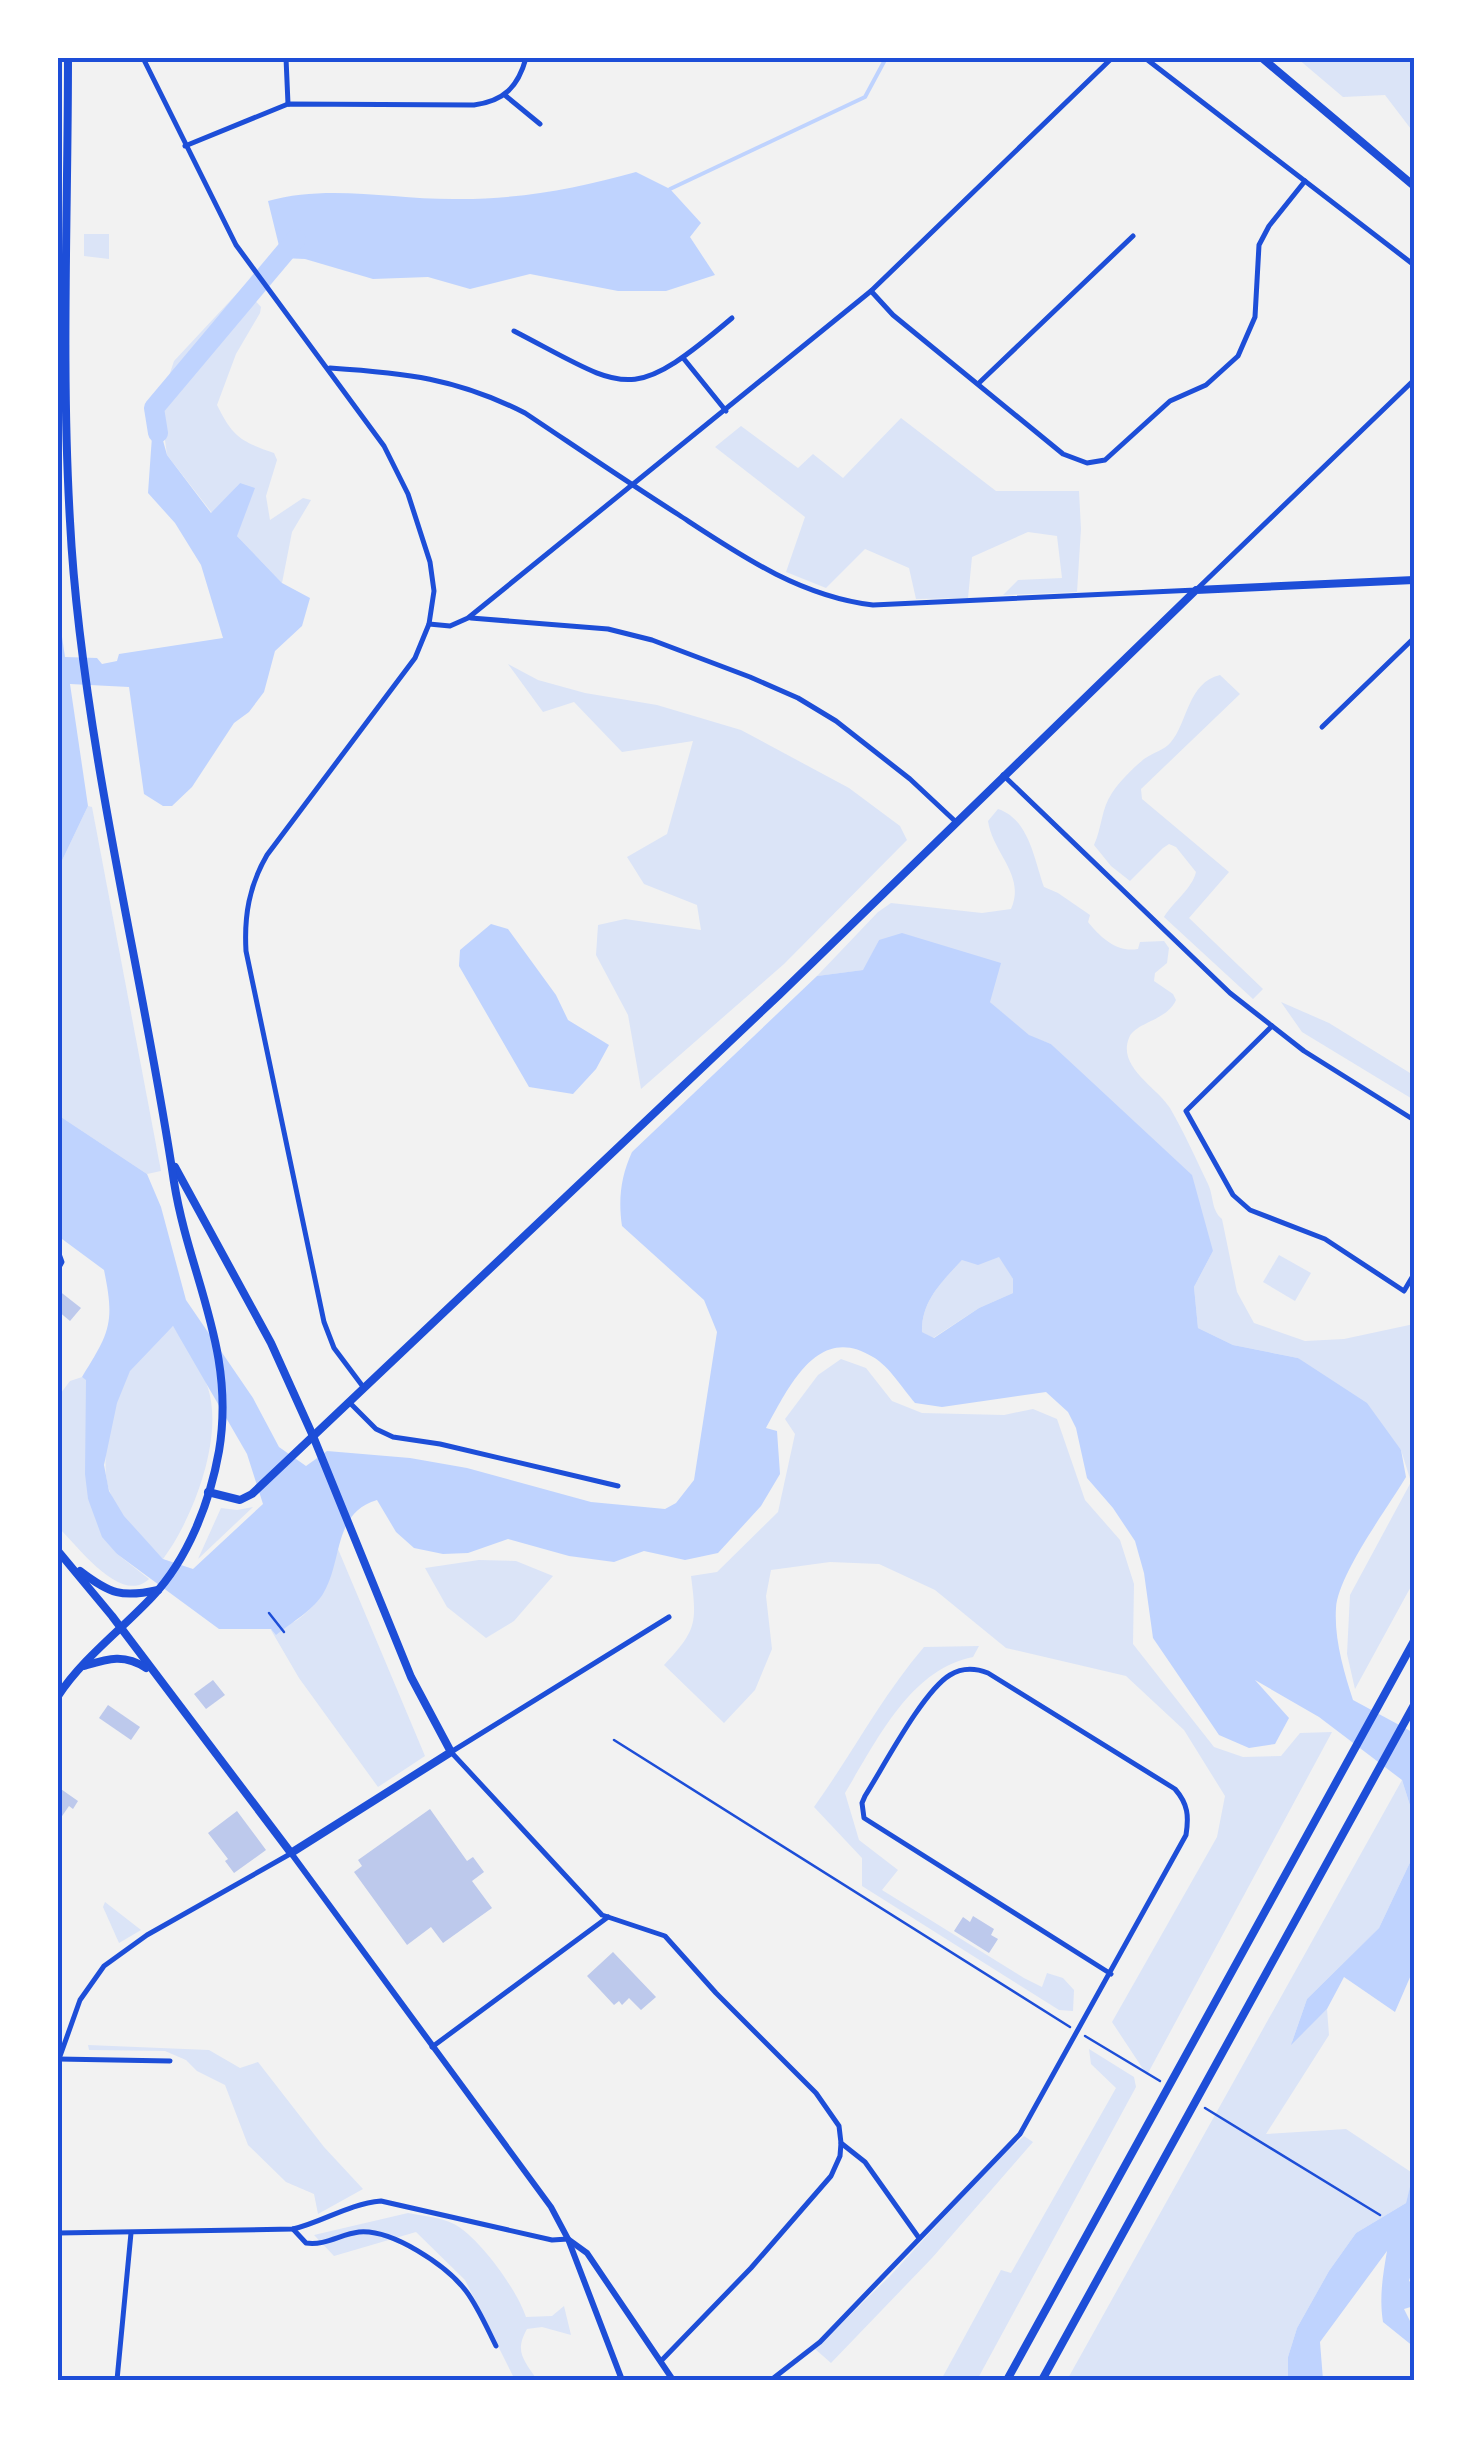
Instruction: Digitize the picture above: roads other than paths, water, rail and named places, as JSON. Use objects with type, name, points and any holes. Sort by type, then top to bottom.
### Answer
[{"type":"main road","points":[[58,1696],[78,1667],[158,1590],[196,1528],[221,1436],[222,1385],[214,1332],[187,1238],[81,638],[69,518],[62,364],[68,58]]},
{"type":"main road","points":[[1262,58],[1414,186]]},
{"type":"main road","points":[[208,1492],[240,1500],[252,1494],[780,995],[1196,590],[1414,580]]},
{"type":"main road","points":[[173,1163],[245,1291],[313,1436],[411,1678],[451,1752],[291,1853]]},
{"type":"main road","points":[[58,1551],[291,1853],[551,2207],[568,2239],[618,2366],[619,2380]]},
{"type":"main road","points":[[68,1562],[121,1594],[136,1596],[158,1590]]},
{"type":"main road","points":[[1008,2380],[1414,1641]]},
{"type":"main road","points":[[78,1667],[119,1657],[141,1664],[160,1681]]},
{"type":"main road","points":[[1042,2380],[1414,1705]]},
{"type":"main road","points":[[568,2239],[587,2253],[674,2380]]},
{"type":"street","points":[[142,58],[236,246],[384,446],[408,494],[430,562],[434,591],[423,643],[267,855],[252,886],[244,925],[246,952],[324,1322],[334,1348],[364,1388]]},
{"type":"street","points":[[286,58],[288,104]]},
{"type":"street","points":[[185,146],[288,104],[495,102],[506,96],[526,58]]},
{"type":"street","points":[[429,624],[450,626],[468,618],[726,412],[872,291],[1112,58]]},
{"type":"street","points":[[1145,58],[1414,265]]},
{"type":"street","points":[[506,96],[540,124]]},
{"type":"street","points":[[872,291],[893,315],[1063,454],[1087,463],[1114,454],[1170,401],[1206,384],[1238,356],[1254,317],[1260,245],[1306,181]]},
{"type":"street","points":[[978,383],[1133,236]]},
{"type":"street","points":[[514,331],[601,376],[639,381],[684,359],[732,318]]},
{"type":"street","points":[[684,359],[726,412]]},
{"type":"street","points":[[330,368],[427,377],[492,396],[525,413],[777,576],[842,602],[872,605],[1196,590],[1414,380]]},
{"type":"street","points":[[468,618],[608,629],[652,640],[750,677],[798,698],[836,721],[910,778],[956,822]]},
{"type":"street","points":[[1322,727],[1414,638]]},
{"type":"street","points":[[1004,776],[1230,993],[1272,1026],[1414,1120]]},
{"type":"street","points":[[1272,1026],[1186,1111],[1233,1195],[1271,1221],[1325,1239],[1404,1291],[1414,1274]]},
{"type":"street","points":[[58,1251],[62,1262],[58,1269]]},
{"type":"street","points":[[349,1402],[376,1429],[393,1436],[618,1486]]},
{"type":"street","points":[[660,2361],[751,2268],[831,2176],[840,2156],[838,2126],[825,2104],[666,1936],[608,1916],[451,1752],[670,1617]]},
{"type":"street","points":[[771,2380],[820,2342],[1020,2134],[1111,1974],[1186,1835],[1185,1803],[1174,1789],[988,1672],[961,1670],[938,1685],[865,1796],[864,1818],[1111,1974]]},
{"type":"street","points":[[170,2061],[58,2059],[80,2000],[104,1966],[147,1935],[291,1853]]},
{"type":"street","points":[[432,2047],[608,1916]]},
{"type":"street","points":[[841,2142],[864,2162],[919,2238]]},
{"type":"street","points":[[58,2233],[293,2230],[325,2215],[380,2200],[552,2240],[568,2239]]},
{"type":"street","points":[[293,2230],[306,2244],[359,2232],[390,2235],[441,2268],[466,2292],[496,2346]]},
{"type":"street","points":[[117,2380],[131,2234]]},
{"type":"water","points":[[636,172],[670,189],[701,223],[690,237],[715,275],[666,291],[618,291],[530,274],[470,289],[428,277],[373,279],[305,259],[282,258],[268,201],[336,193],[499,198],[568,188]]},
{"type":"water","points":[[154,408],[167,455],[211,513],[240,483],[255,488],[237,536],[282,583],[310,598],[302,626],[275,651],[264,692],[249,712],[234,723],[192,787],[172,806],[163,806],[144,794],[129,687],[70,684],[88,806],[58,869],[58,610],[65,657],[97,658],[102,664],[117,661],[119,654],[223,638],[201,565],[175,523],[148,493]]},
{"type":"water","points":[[491,924],[508,929],[556,995],[568,1020],[609,1045],[596,1069],[573,1094],[529,1087],[459,966],[460,950]]},
{"type":"water","points":[[902,933],[1001,963],[990,1002],[1029,1035],[1051,1044],[1192,1175],[1213,1251],[1194,1287],[1198,1328],[1233,1345],[1298,1358],[1367,1403],[1401,1450],[1406,1477],[1345,1578],[1336,1620],[1340,1655],[1353,1700],[1414,1733],[1414,1818],[1402,1780],[1319,1717],[1255,1680],[1289,1718],[1275,1744],[1249,1748],[1219,1735],[1153,1638],[1144,1573],[1135,1541],[1087,1478],[1076,1428],[1068,1412],[1046,1392],[942,1407],[915,1403],[885,1366],[853,1348],[836,1348],[820,1354],[795,1379],[766,1428],[777,1431],[780,1474],[761,1506],[718,1553],[685,1560],[644,1551],[614,1562],[569,1556],[508,1539],[468,1553],[443,1554],[414,1548],[396,1532],[377,1500],[363,1506],[346,1526],[320,1598],[276,1635],[271,1629],[219,1629],[117,1554],[102,1537],[88,1499],[86,1380],[82,1377],[104,1337],[109,1303],[104,1270],[58,1236],[58,1115],[147,1174],[161,1207],[186,1300],[253,1398],[279,1447],[306,1466],[327,1451],[410,1458],[467,1468],[591,1502],[665,1509],[676,1503],[694,1480],[717,1332],[704,1300],[622,1226],[621,1188],[628,1161],[632,1152],[817,976],[863,970],[879,940]],"holes":[[[999,1257],[1013,1279],[1013,1293],[979,1308],[934,1338],[922,1332],[929,1301],[962,1260],[978,1265]],[[173,1326],[247,1454],[263,1504],[193,1569],[163,1559],[124,1516],[109,1491],[104,1465],[117,1403],[130,1371]]]},
{"type":"water","points":[[1414,1854],[1414,1968],[1395,2012],[1344,1977],[1327,2009],[1291,2045],[1307,1999],[1379,1928]]},
{"type":"water","points":[[1414,2171],[1414,2264],[1409,2281],[1414,2284],[1414,2306],[1404,2309],[1414,2329],[1414,2347],[1383,2322],[1381,2295],[1387,2251],[1320,2342],[1323,2380],[1288,2380],[1288,2357],[1297,2328],[1329,2271],[1356,2233],[1406,2203]]},
{"type":"waterway","points":[[670,189],[865,97],[886,58]]},
{"type":"waterway","points":[[158,433],[154,408],[296,239]]}]
